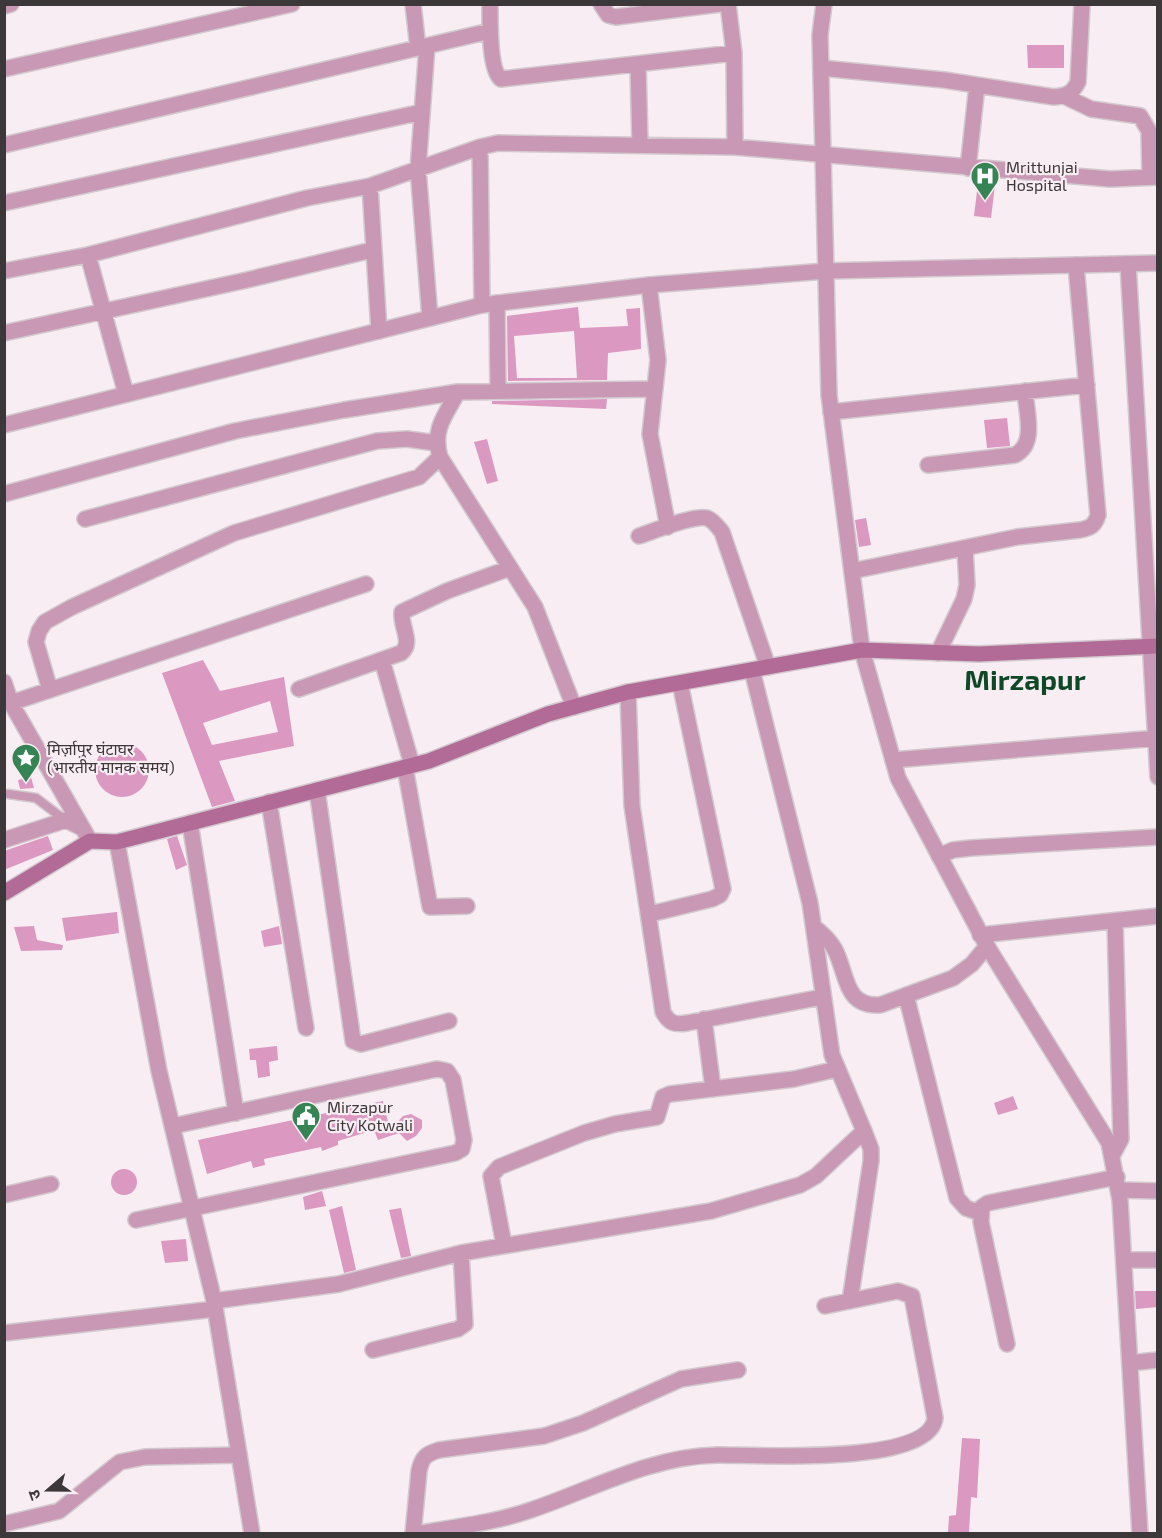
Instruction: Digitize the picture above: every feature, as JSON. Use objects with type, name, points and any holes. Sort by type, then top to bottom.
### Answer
[{"type":"main road","points":[[4,893],[90,842],[117,842],[409,766],[548,714],[628,692],[862,650],[979,654],[1154,646]]},
{"type":"street","points":[[4,6],[11,4]]},
{"type":"street","points":[[4,69],[292,4]]},
{"type":"street","points":[[413,4],[422,47],[422,112],[418,169],[430,318]]},
{"type":"street","points":[[490,4],[490,31],[496,71],[501,79],[734,53]]},
{"type":"street","points":[[601,4],[608,15],[616,16],[720,4]]},
{"type":"street","points":[[728,4],[734,53],[735,147]]},
{"type":"street","points":[[824,4],[820,35],[831,412],[862,650],[898,778],[983,940],[1109,1143],[1118,1184],[1140,1533]]},
{"type":"street","points":[[821,68],[977,85],[1054,97],[1064,96],[1073,92],[1078,82],[1082,4]]},
{"type":"street","points":[[4,145],[490,31]]},
{"type":"street","points":[[638,64],[640,145]]},
{"type":"street","points":[[968,168],[977,85]]},
{"type":"street","points":[[4,271],[88,255],[307,198],[370,186],[480,147],[521,143],[735,147],[1110,179],[1154,177],[1149,131],[1140,116],[1091,109],[1064,96]]},
{"type":"street","points":[[4,203],[422,112]]},
{"type":"street","points":[[480,147],[489,304],[498,390]]},
{"type":"street","points":[[370,186],[372,250],[379,331]]},
{"type":"street","points":[[4,333],[372,250]]},
{"type":"street","points":[[88,255],[126,394]]},
{"type":"street","points":[[4,425],[489,304],[650,285],[826,271],[1158,263]]},
{"type":"street","points":[[1128,264],[1154,646],[1158,777]]},
{"type":"street","points":[[852,571],[1017,537],[1080,530],[1090,528],[1095,523],[1098,515],[1076,265]]},
{"type":"street","points":[[650,285],[658,360],[650,434],[668,527]]},
{"type":"street","points":[[831,412],[1087,385]]},
{"type":"street","points":[[4,494],[236,431],[344,410],[458,392],[654,389]]},
{"type":"street","points":[[928,465],[1015,455],[1024,450],[1029,442],[1025,391]]},
{"type":"street","points":[[458,392],[437,430],[438,450],[535,607],[574,707]]},
{"type":"street","points":[[85,519],[377,441],[407,439],[438,450]]},
{"type":"street","points":[[50,690],[36,642],[45,622],[72,607],[234,533],[419,477],[438,450]]},
{"type":"street","points":[[639,536],[707,518],[722,532],[768,667]]},
{"type":"street","points":[[938,653],[964,599],[967,585],[965,548]]},
{"type":"street","points":[[299,689],[405,650],[407,642],[401,615],[405,610],[447,591],[510,568]]},
{"type":"street","points":[[11,703],[366,584]]},
{"type":"street","points":[[382,660],[409,766],[430,907],[467,906]]},
{"type":"street","points":[[752,670],[814,927],[827,1032],[837,1069],[871,1149],[850,1301]]},
{"type":"street","points":[[4,682],[11,703],[90,842]]},
{"type":"street","points":[[650,914],[712,899],[720,895],[723,889],[680,683]]},
{"type":"street","points":[[628,692],[632,806],[663,1012],[668,1021],[676,1024],[822,997]]},
{"type":"street","points":[[893,760],[1156,738]]},
{"type":"street","points":[[317,790],[353,1041],[361,1044],[449,1020]]},
{"type":"street","points":[[269,802],[306,1028]]},
{"type":"street","points":[[4,840],[66,820],[82,828]]},
{"type":"street","points":[[190,823],[236,1113]]},
{"type":"street","points":[[939,856],[953,850],[971,848],[1158,837]]},
{"type":"street","points":[[117,842],[159,1071],[215,1305],[252,1533]]},
{"type":"street","points":[[983,940],[1158,916]]},
{"type":"street","points":[[1112,1156],[1120,1139],[1115,921]]},
{"type":"street","points":[[814,927],[833,947],[852,996],[868,1005],[880,1005],[963,973],[983,940]]},
{"type":"street","points":[[906,995],[957,1198],[966,1208],[980,1213]]},
{"type":"street","points":[[705,1019],[713,1089]]},
{"type":"street","points":[[504,1245],[492,1183],[493,1171],[533,1152],[584,1133],[615,1124],[651,1120],[657,1117],[663,1097],[670,1094],[794,1079],[837,1069]]},
{"type":"street","points":[[136,1220],[455,1153],[462,1149],[464,1140],[453,1080],[447,1071],[437,1070],[173,1126]]},
{"type":"street","points":[[4,1334],[215,1305],[339,1284],[461,1253],[711,1211],[800,1185],[816,1176],[864,1131]]},
{"type":"street","points":[[4,1195],[51,1184]]},
{"type":"street","points":[[980,1213],[988,1203],[1118,1184],[1158,1191]]},
{"type":"street","points":[[980,1213],[1008,1344]]},
{"type":"street","points":[[373,1350],[458,1329],[465,1324],[461,1253]]},
{"type":"street","points":[[1124,1260],[1158,1260]]},
{"type":"street","points":[[738,1370],[681,1379],[583,1423],[544,1436],[439,1450],[427,1454],[421,1461],[419,1471],[414,1533],[510,1517],[633,1470],[692,1457],[837,1455],[898,1447],[916,1441],[934,1427],[935,1418],[912,1296],[898,1290],[825,1306]]},
{"type":"street","points":[[1130,1363],[1158,1359]]},
{"type":"street","points":[[4,1524],[59,1511],[120,1462],[145,1457],[239,1455]]},
{"type":"lane","points":[[8,794],[36,798],[66,820]]},
{"type":"building","points":[[1027,45],[1064,45],[1064,68],[1028,68]]},
{"type":"building","points":[[978,183],[995,185],[991,218],[974,216]]},
{"type":"building","points":[[578,307],[580,328],[628,326],[626,309],[640,308],[641,349],[608,353],[607,380],[508,381],[507,316]],"holes":[[[574,331],[577,378],[517,378],[514,336]]]},
{"type":"building","points":[[607,399],[606,409],[492,404],[492,401]]},
{"type":"building","points":[[1007,418],[1010,446],[987,448],[984,420]]},
{"type":"building","points":[[487,439],[498,481],[487,484],[474,442]]},
{"type":"building","points":[[866,518],[871,545],[859,547],[855,520]]},
{"type":"building","points":[[203,660],[220,691],[284,677],[294,746],[219,761],[235,801],[212,807],[162,673]],"holes":[[[270,701],[278,732],[212,745],[203,723]]]},
{"type":"building","points":[[122,743],[132,745],[141,751],[147,760],[149,770],[147,780],[141,789],[132,795],[122,797],[112,795],[103,789],[97,780],[95,770],[97,760],[103,751],[112,745]]},
{"type":"building","points":[[31,777],[34,788],[20,789],[18,780]]},
{"type":"building","points":[[48,836],[53,850],[4,870],[4,851]]},
{"type":"building","points":[[177,836],[187,865],[176,870],[167,839]]},
{"type":"building","points":[[117,912],[119,933],[66,941],[62,918]]},
{"type":"building","points":[[34,926],[37,940],[63,945],[62,950],[21,951],[14,927]]},
{"type":"building","points":[[279,926],[282,944],[264,947],[261,931]]},
{"type":"building","points":[[277,1046],[278,1060],[269,1062],[270,1076],[258,1078],[256,1060],[250,1060],[249,1049]]},
{"type":"building","points":[[1013,1096],[1018,1109],[998,1115],[994,1103]]},
{"type":"building","points":[[383,1101],[390,1130],[403,1116],[411,1114],[422,1120],[422,1128],[416,1136],[407,1141],[399,1133],[378,1140],[374,1130],[338,1141],[338,1145],[322,1151],[321,1147],[264,1159],[265,1165],[253,1168],[251,1161],[207,1174],[198,1140]]},
{"type":"building","points":[[124,1169],[133,1173],[137,1182],[133,1191],[124,1195],[115,1191],[111,1182],[115,1173]]},
{"type":"building","points":[[322,1191],[326,1206],[305,1210],[303,1197]]},
{"type":"building","points":[[342,1206],[356,1270],[344,1273],[329,1210]]},
{"type":"building","points":[[401,1208],[411,1256],[401,1258],[389,1210]]},
{"type":"building","points":[[186,1239],[188,1261],[165,1263],[161,1241]]},
{"type":"building","points":[[1135,1291],[1158,1291],[1158,1307],[1136,1309]]},
{"type":"building","points":[[962,1438],[980,1439],[977,1498],[971,1497],[969,1533],[948,1533],[949,1516],[956,1515]]},
{"type":"place","name":"Mrittunjai Hospital","points":[[985,202]]},
{"type":"place","name":"मिर्ज़ापुर घंटाघर (भारतीय मानक समय)","points":[[26,784]]},
{"type":"place","name":"Mirzapur City Kotwali","points":[[306,1142]]},
{"type":"district","name":"Mirzapur","points":[[1025,680]]}]
